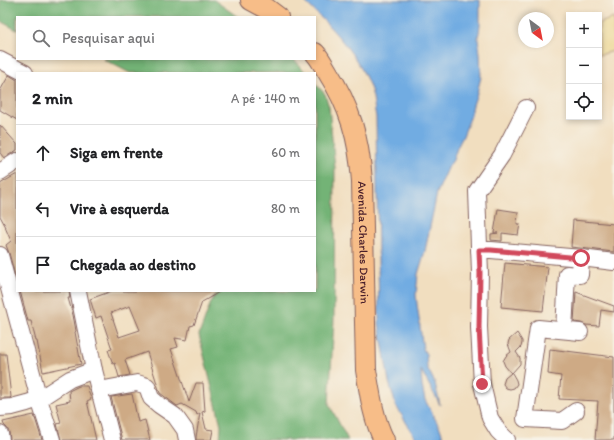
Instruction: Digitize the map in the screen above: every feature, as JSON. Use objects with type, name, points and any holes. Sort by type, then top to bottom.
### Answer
[{"type":"main road","points":[[251,0],[277,16]]},
{"type":"main road","name":"Avenida Charles Darwin","points":[[316,54],[334,81],[345,102],[353,124],[357,142],[362,181],[366,370],[370,398],[376,421],[384,440]]},
{"type":"street","points":[[0,60],[23,72]]},
{"type":"street","points":[[507,440],[498,431],[490,418],[482,384],[479,327],[480,273],[477,191],[502,155],[526,108]]},
{"type":"street","points":[[0,172],[16,162]]},
{"type":"street","points":[[479,250],[614,262]]},
{"type":"street","points":[[0,255],[4,288],[52,440]]},
{"type":"street","points":[[564,330],[567,274],[580,275],[581,258]]},
{"type":"street","points":[[79,292],[94,370],[112,440]]},
{"type":"street","points":[[576,411],[562,421],[525,419],[538,328],[580,332]]},
{"type":"street","points":[[0,408],[12,407],[27,403],[39,398],[70,379],[94,370]]},
{"type":"street","points":[[99,390],[137,383],[147,386],[151,398],[175,416],[185,430],[187,440]]},
{"type":"street","points":[[0,434],[1,440]]},
{"type":"green space","points":[[0,0],[214,0],[237,16],[16,16],[16,29],[0,21]]},
{"type":"green space","points":[[105,60],[295,60],[305,72],[128,72]]},
{"type":"green space","points":[[316,84],[325,94],[329,107],[335,168],[334,320],[329,404],[348,440],[220,440],[221,425],[199,335],[211,302],[217,292],[316,292]]},
{"type":"sand","points":[[614,18],[614,51],[602,54],[602,48],[602,22]]},
{"type":"water","points":[[303,0],[480,0],[480,25],[478,39],[481,77],[470,118],[453,160],[437,193],[425,251],[418,274],[416,295],[423,349],[426,354],[427,367],[435,383],[440,405],[421,370],[422,386],[425,400],[440,428],[444,440],[417,440],[396,406],[389,382],[379,324],[376,117],[372,93],[366,77],[351,53],[333,30]]},
{"type":"building","points":[[9,75],[16,79],[16,119],[0,110],[0,91]]},
{"type":"building","points":[[0,125],[16,143],[16,151],[4,158],[0,153]]},
{"type":"building","points":[[16,175],[15,276],[6,245],[11,241],[0,216],[0,184]]},
{"type":"building","points":[[498,209],[518,212],[517,224],[520,224],[518,235],[502,233],[502,241],[491,240],[491,234],[498,233],[494,233]]},
{"type":"building","points":[[573,220],[614,224],[614,252],[571,247]]},
{"type":"building","points":[[505,263],[548,267],[543,311],[501,307]]},
{"type":"building","points":[[20,292],[69,292],[70,298],[68,298],[73,315],[81,364],[43,372],[37,341],[31,321],[28,321]]},
{"type":"building","points":[[109,292],[219,292],[202,302],[194,325],[190,326],[187,340],[175,338],[178,347],[171,349],[189,402],[196,383],[203,383],[205,411],[202,412],[206,429],[213,430],[211,440],[196,440],[200,413],[197,415],[196,412],[182,404],[177,406],[160,393],[147,352],[125,360],[130,375],[119,377],[115,363],[113,364],[108,350],[112,349],[101,316],[96,318],[90,299]],"holes":[[[130,306],[140,330],[119,337],[111,313]]]},
{"type":"building","points":[[576,292],[614,306],[614,312],[601,310],[599,326],[574,322]]},
{"type":"building","points":[[517,333],[522,341],[521,347],[516,352],[520,358],[520,364],[512,373],[517,384],[514,388],[510,389],[506,388],[503,384],[505,378],[511,373],[503,361],[511,352],[508,344],[509,340]]},
{"type":"building","points":[[550,349],[614,357],[614,440],[595,440],[598,401],[559,399],[561,376],[548,374]]},
{"type":"building","points":[[0,354],[6,354],[10,398],[0,398]]},
{"type":"building","points":[[79,386],[87,386],[91,399],[87,401],[96,440],[61,440],[57,424],[61,423],[56,404],[70,401],[69,391]]},
{"type":"building","points":[[132,394],[138,422],[145,420],[150,440],[122,440],[111,397]]},
{"type":"building","points":[[34,415],[42,440],[10,440],[9,432],[3,422]]},
{"type":"route","points":[[482,384],[479,327],[479,250],[581,258]]}]
